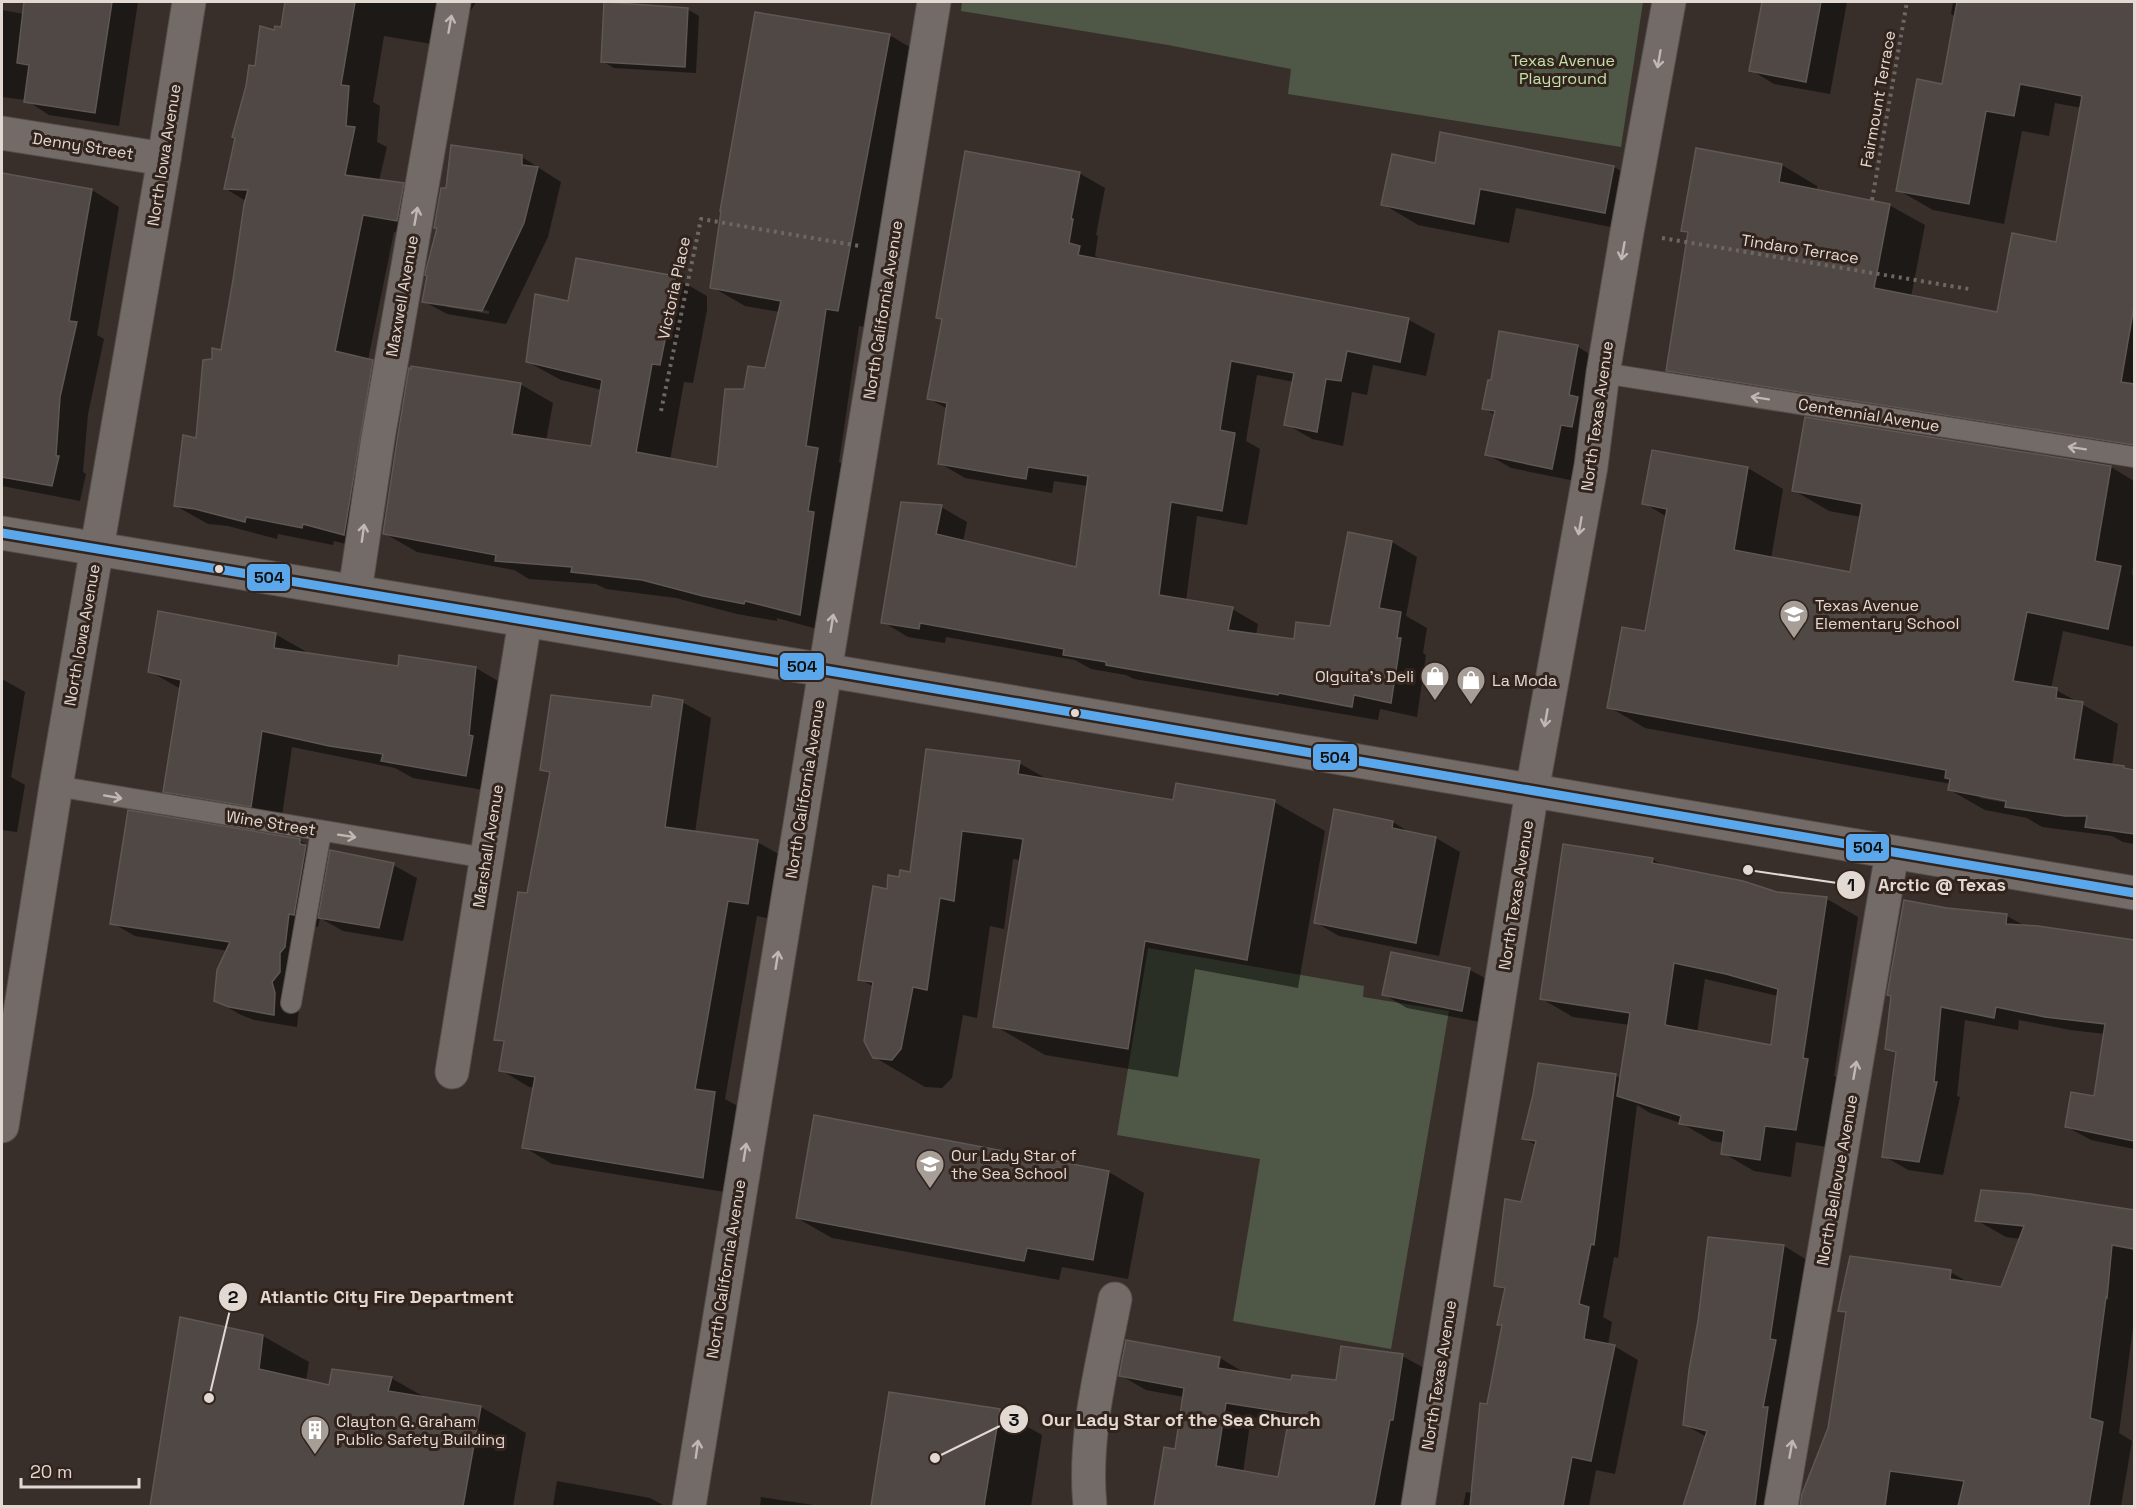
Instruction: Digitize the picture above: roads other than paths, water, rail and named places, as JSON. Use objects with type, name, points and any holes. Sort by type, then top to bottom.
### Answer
[{"type":"street","name":"North Iowa Avenue","points":[[2,1126],[56,786],[189,2]]},
{"type":"street","name":"Maxwell Avenue","points":[[355,591],[378,438],[454,2]]},
{"type":"street","name":"North California Avenue","points":[[689,1506],[934,2]]},
{"type":"street","name":"North Texas Avenue","points":[[1418,1506],[1532,791],[1591,466],[1603,373],[1669,2]]},
{"type":"street","name":"Denny Street","points":[[2,133],[164,159]]},
{"type":"street","points":[[2,533],[824,669],[2134,894]]},
{"type":"street","name":"Marshall Avenue","points":[[452,1072],[525,621]]},
{"type":"street","name":"North Bellevue Avenue","points":[[1781,1506],[1892,853]]},
{"type":"street","points":[[1090,1506],[1087,1473],[1093,1414],[1115,1299]]},
{"type":"lane","name":"Centennial Avenue","points":[[1603,373],[2134,457]]},
{"type":"lane","name":"Wine Street","points":[[56,786],[486,858]]},
{"type":"lane","points":[[291,1003],[321,832]]},
{"type":"place","name":"Texas Avenue Elementary School","points":[[1794,640]]},
{"type":"place","name":"Olguita's Deli","points":[[1435,702]]},
{"type":"place","name":"La Moda","points":[[1471,706]]},
{"type":"place","name":"Arctic @ Texas","points":[[1748,870]]},
{"type":"place","name":"Our Lady Star of the Sea School","points":[[930,1190]]},
{"type":"place","name":"Atlantic City Fire Department","points":[[209,1398]]},
{"type":"place","name":"Clayton G. Graham Public Safety Building","points":[[315,1456]]},
{"type":"place","name":"Our Lady Star of the Sea Church","points":[[935,1458]]},
{"type":"park label","name":"Texas Avenue Playground","points":[[1563,69]]}]
